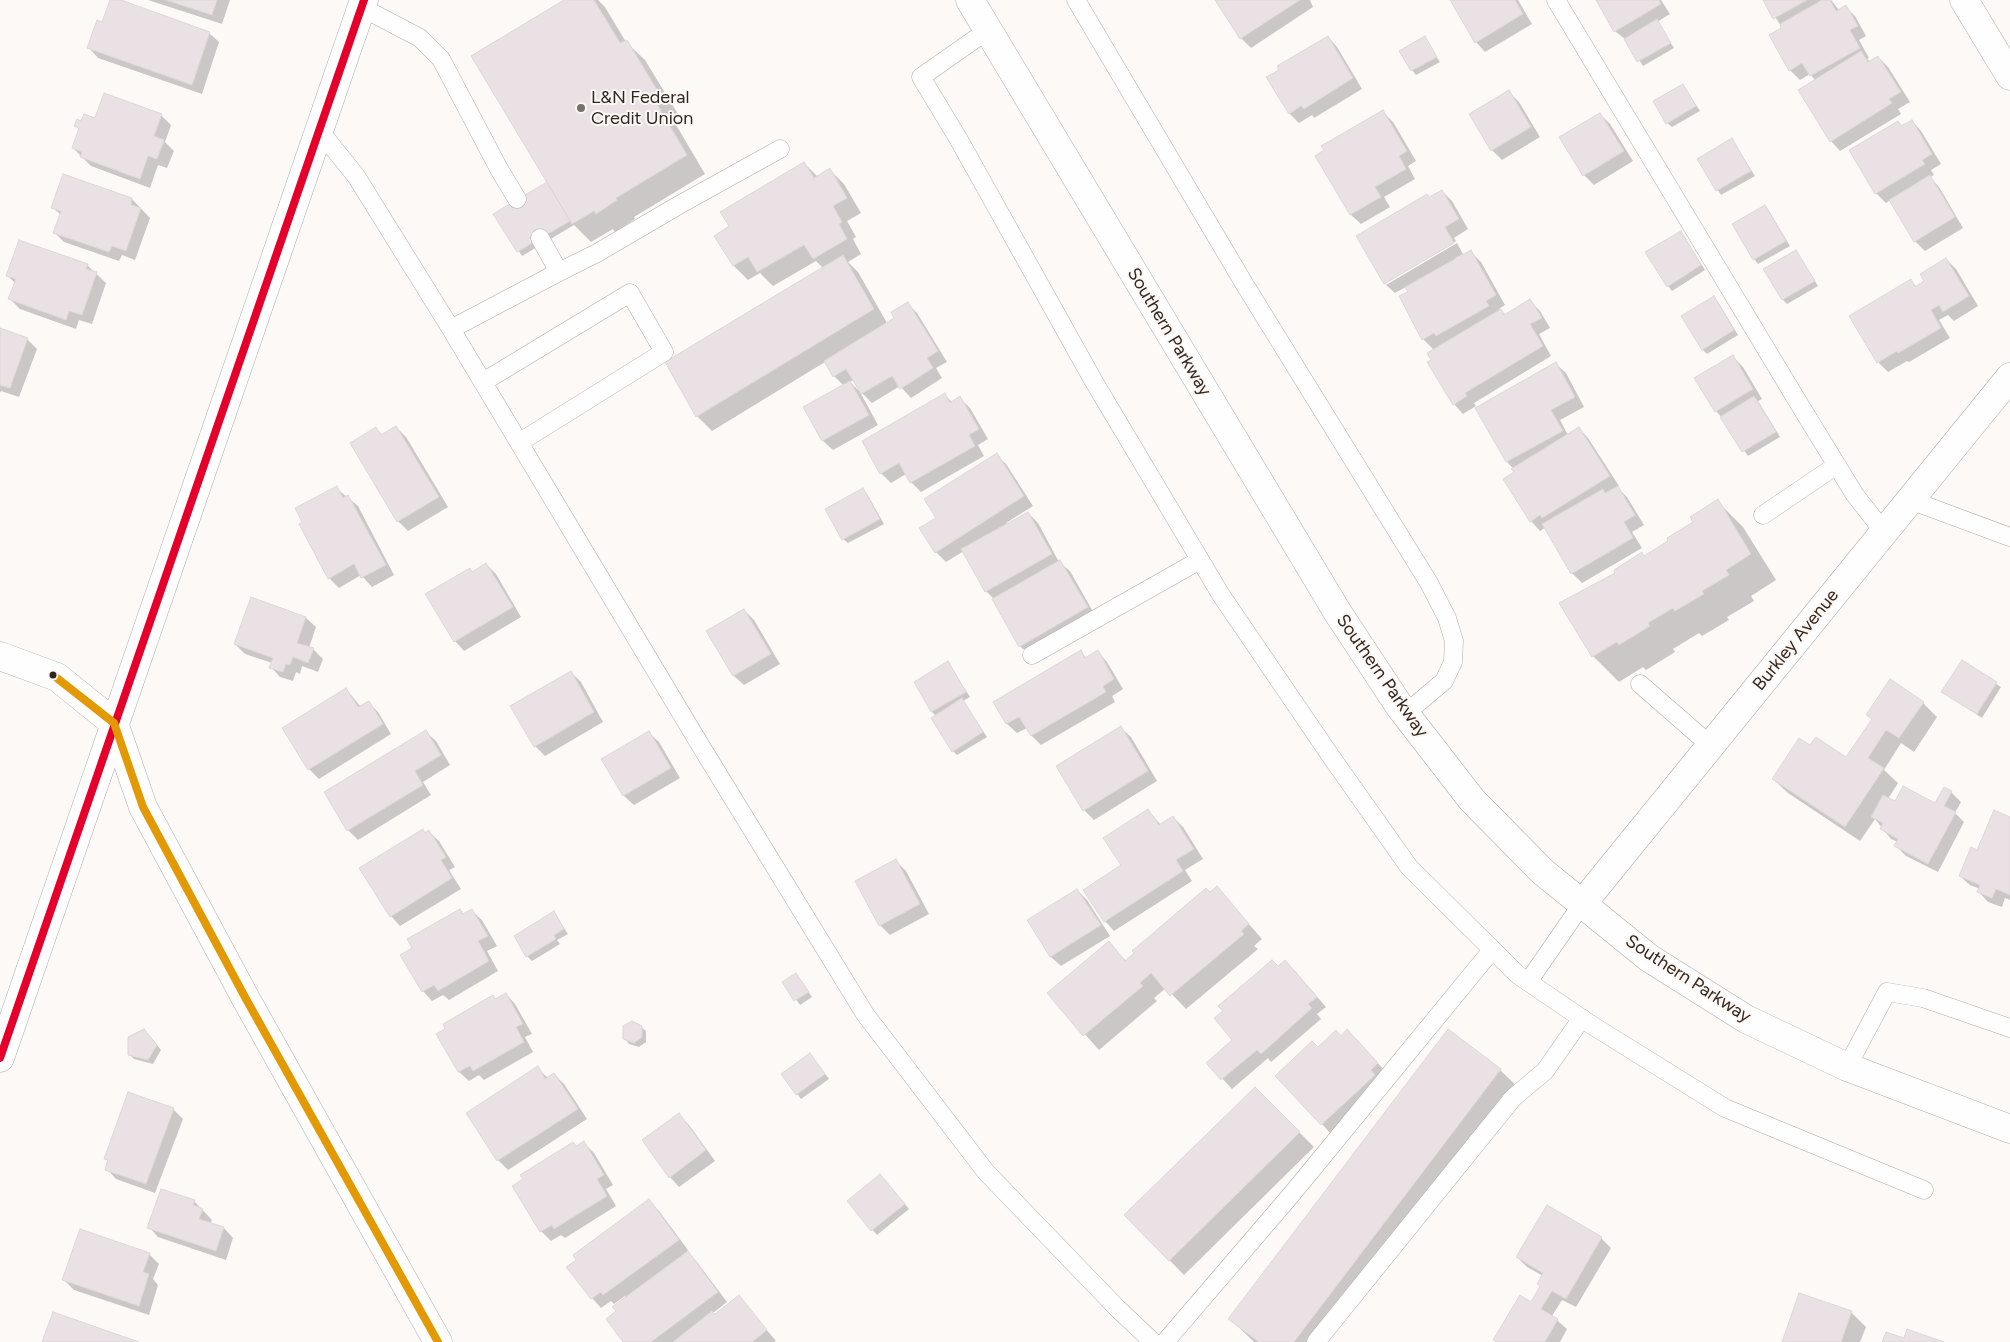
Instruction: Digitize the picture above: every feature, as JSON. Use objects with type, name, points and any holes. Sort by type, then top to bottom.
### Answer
[{"type":"street","name":"Southern Parkway","points":[[970,0],[1338,613],[1405,714],[1472,800],[1544,872],[1648,958],[1746,1019],[1847,1067],[2010,1129]]},
{"type":"street","points":[[1964,0],[2008,68]]},
{"type":"street","points":[[0,1058],[362,4]]},
{"type":"street","name":"Burkley Avenue","points":[[1582,904],[2010,377]]},
{"type":"street","points":[[0,656],[57,677],[114,722],[143,807],[246,998],[438,1342]]},
{"type":"lane","points":[[1076,0],[1245,285],[1429,583],[1447,618],[1454,641],[1453,662],[1444,681],[1405,714]]},
{"type":"lane","points":[[1556,0],[1837,465],[1856,495],[1884,532]]},
{"type":"lane","points":[[362,4],[420,38],[441,59],[499,169],[517,199]]},
{"type":"lane","points":[[988,30],[921,77],[964,149],[1093,380],[1221,596],[1309,726],[1410,867],[1518,975],[1582,1018],[1725,1108],[1924,1190]]},
{"type":"lane","points":[[319,130],[356,176],[451,329],[704,751],[865,1014],[986,1172],[1117,1308],[1154,1342]]},
{"type":"lane","points":[[451,329],[597,253],[780,149]]},
{"type":"lane","points":[[540,238],[559,272]]},
{"type":"lane","points":[[483,382],[630,293],[664,352],[520,442]]},
{"type":"lane","points":[[1763,514],[1837,465]]},
{"type":"lane","points":[[1910,500],[2010,537]]},
{"type":"lane","points":[[1032,655],[1200,560]]},
{"type":"lane","points":[[1640,684],[1710,745]]},
{"type":"lane","points":[[1528,982],[1582,904]]},
{"type":"lane","points":[[1165,1342],[1291,1195],[1492,950]]},
{"type":"lane","points":[[1847,1067],[1887,992],[1923,998],[2010,1028]]},
{"type":"lane","points":[[1316,1342],[1513,1098],[1545,1071],[1582,1018]]},
{"type":"building","points":[[110,0],[121,0],[210,32],[192,85],[87,48],[97,20],[102,22]]},
{"type":"building","points":[[166,0],[217,0],[212,15]]},
{"type":"building","name":"L&N Federal Credit Union","points":[[564,0],[594,0],[620,43],[627,40],[660,95],[654,99],[687,155],[616,198],[617,200],[596,214],[594,211],[572,224],[471,56]]},
{"type":"building","points":[[1215,0],[1300,0],[1240,39]]},
{"type":"building","points":[[1450,0],[1515,0],[1523,14],[1475,43]]},
{"type":"building","points":[[1596,0],[1659,0],[1661,4],[1614,32]]},
{"type":"building","points":[[1763,0],[1807,0],[1773,19]]},
{"type":"building","points":[[1822,0],[1830,0],[1836,11],[1846,5],[1858,26],[1850,30],[1860,48],[1810,76],[1802,63],[1789,71],[1769,35],[1781,28],[1780,24]]},
{"type":"building","points":[[1657,19],[1671,43],[1637,62],[1624,39]]},
{"type":"building","points":[[1328,36],[1353,78],[1304,109],[1301,106],[1289,114],[1266,77],[1279,70],[1277,66]]},
{"type":"building","points":[[1425,36],[1437,57],[1411,71],[1399,51]]},
{"type":"building","points":[[1861,51],[1868,62],[1878,56],[1901,92],[1889,99],[1892,103],[1830,142],[1798,90]]},
{"type":"building","points":[[1683,84],[1696,106],[1666,124],[1653,101]]},
{"type":"building","points":[[1509,90],[1531,127],[1491,151],[1469,114]]},
{"type":"building","points":[[104,93],[162,114],[154,136],[164,140],[157,159],[148,156],[140,179],[80,157],[82,152],[72,148],[79,128],[74,126],[77,119],[81,121],[84,114],[95,118]]},
{"type":"building","points":[[1383,110],[1407,151],[1399,156],[1406,169],[1375,187],[1381,197],[1350,215],[1315,156],[1324,150],[1321,146]]},
{"type":"building","points":[[1600,113],[1624,151],[1583,176],[1559,137]]},
{"type":"building","points":[[1912,120],[1932,154],[1922,160],[1925,164],[1875,194],[1849,150],[1898,121],[1901,126]]},
{"type":"building","points":[[1732,138],[1751,171],[1716,191],[1697,159]]},
{"type":"building","points":[[804,162],[814,178],[830,168],[847,198],[833,206],[842,222],[839,224],[847,239],[813,259],[804,245],[757,272],[748,257],[733,266],[714,236],[729,226],[720,212]]},
{"type":"building","points":[[63,174],[132,198],[131,205],[141,208],[126,251],[112,246],[109,252],[53,233],[61,211],[51,208]]},
{"type":"building","points":[[1930,175],[1955,217],[1914,242],[1889,200]]},
{"type":"building","points":[[547,182],[570,221],[517,252],[493,214]]},
{"type":"building","points":[[1442,190],[1459,219],[1445,227],[1454,243],[1384,284],[1356,236],[1427,194],[1429,197]]},
{"type":"building","points":[[1765,205],[1786,241],[1753,260],[1732,224]]},
{"type":"building","points":[[1681,231],[1701,265],[1667,287],[1645,252]]},
{"type":"building","points":[[19,240],[88,264],[86,269],[97,272],[82,315],[69,311],[66,320],[8,299],[16,279],[6,276]]},
{"type":"building","points":[[1471,250],[1496,295],[1486,301],[1489,306],[1436,336],[1434,333],[1422,340],[1399,296],[1408,292],[1405,287]]},
{"type":"building","points":[[1796,250],[1815,281],[1782,300],[1763,269]]},
{"type":"building","points":[[843,255],[874,309],[696,417],[665,362]]},
{"type":"building","points":[[1946,258],[1969,296],[1943,312],[1939,305],[1931,310],[1941,328],[1877,363],[1849,316],[1911,279],[1915,287],[1924,281],[1920,274]]},
{"type":"building","points":[[1714,296],[1734,330],[1702,350],[1681,316]]},
{"type":"building","points":[[1530,299],[1542,318],[1530,324],[1543,346],[1465,393],[1467,396],[1453,405],[1427,362],[1431,360],[1427,353],[1501,309],[1504,315]]},
{"type":"building","points":[[908,302],[938,351],[927,358],[933,368],[900,389],[892,376],[861,394],[846,369],[833,377],[824,361],[894,318],[891,312]]},
{"type":"building","points":[[0,328],[28,338],[10,388],[0,385]]},
{"type":"building","points":[[1733,355],[1753,389],[1715,412],[1694,378]]},
{"type":"building","points":[[1556,362],[1575,397],[1551,410],[1563,431],[1506,462],[1475,408]]},
{"type":"building","points":[[850,381],[869,415],[822,441],[803,407]]},
{"type":"building","points":[[945,393],[950,403],[960,396],[979,429],[969,435],[975,446],[910,483],[899,463],[880,474],[862,441]]},
{"type":"building","points":[[1754,396],[1776,432],[1742,452],[1720,417]]},
{"type":"building","points":[[396,426],[439,497],[397,522],[350,443],[376,427],[381,435]]},
{"type":"building","points":[[1579,427],[1610,476],[1542,518],[1540,515],[1530,522],[1503,479],[1514,472],[1511,469]]},
{"type":"building","points":[[997,453],[1024,496],[935,553],[919,528],[936,518],[924,499]]},
{"type":"building","points":[[337,486],[343,498],[348,495],[386,565],[361,578],[354,564],[328,579],[299,524],[302,522],[295,508]]},
{"type":"building","points":[[1618,486],[1635,515],[1624,522],[1633,538],[1571,574],[1542,524],[1603,489],[1605,493]]},
{"type":"building","points":[[863,488],[880,519],[842,540],[825,509]]},
{"type":"building","points":[[1718,499],[1751,554],[1726,570],[1729,575],[1702,591],[1704,594],[1675,611],[1673,608],[1648,623],[1650,626],[1619,645],[1617,642],[1592,657],[1559,603],[1615,573],[1614,570],[1642,552],[1644,556],[1668,541],[1667,538],[1693,522],[1690,517]]},
{"type":"building","points":[[1028,512],[1052,554],[985,592],[961,549]]},
{"type":"building","points":[[1060,560],[1088,607],[1019,647],[992,599]]},
{"type":"building","points":[[486,563],[513,607],[454,642],[425,594],[470,568],[472,572]]},
{"type":"building","points":[[251,597],[306,617],[297,643],[314,648],[308,663],[293,657],[290,665],[286,664],[283,672],[269,668],[273,658],[234,644]]},
{"type":"building","points":[[744,609],[771,654],[733,676],[706,631]]},
{"type":"building","points":[[1081,650],[1085,658],[1098,650],[1114,679],[1103,686],[1106,692],[1031,736],[1019,717],[1006,724],[993,702]]},
{"type":"building","points":[[1962,660],[1997,682],[1977,714],[1941,692]]},
{"type":"building","points":[[948,661],[966,692],[931,712],[914,682]]},
{"type":"building","points":[[571,671],[594,712],[534,747],[510,706]]},
{"type":"building","points":[[1890,679],[1924,702],[1899,738],[1886,730],[1868,758],[1884,768],[1845,827],[1772,779],[1799,738],[1810,745],[1816,737],[1846,757],[1872,719],[1866,715]]},
{"type":"building","points":[[346,688],[358,707],[369,701],[383,724],[308,770],[282,728]]},
{"type":"building","points":[[962,698],[983,732],[952,752],[931,718]]},
{"type":"building","points":[[1121,726],[1148,771],[1083,811],[1056,766]]},
{"type":"building","points":[[426,730],[441,755],[415,771],[423,785],[347,831],[324,792]]},
{"type":"building","points":[[649,731],[671,768],[623,796],[601,759]]},
{"type":"building","points":[[1903,786],[1935,803],[1944,787],[1952,791],[1944,806],[1956,812],[1928,864],[1894,846],[1898,839],[1880,829],[1883,823],[1871,817],[1883,795],[1895,801]]},
{"type":"building","points":[[1148,809],[1159,825],[1173,816],[1194,849],[1176,860],[1183,871],[1104,922],[1083,890],[1121,865],[1103,838]]},
{"type":"building","points":[[1994,810],[2010,817],[2010,895],[1996,889],[1992,898],[1977,892],[1980,885],[1959,876],[1971,847],[1977,850]]},
{"type":"building","points":[[423,829],[425,833],[429,830],[446,857],[441,860],[452,878],[390,917],[359,868]]},
{"type":"building","points":[[896,859],[920,904],[879,926],[855,881]]},
{"type":"building","points":[[1217,886],[1249,924],[1241,931],[1244,934],[1170,996],[1151,973],[1140,983],[1143,986],[1083,1036],[1047,993],[1109,941],[1125,961],[1134,953],[1132,951],[1206,888],[1210,892]]},
{"type":"building","points":[[1077,889],[1101,925],[1050,957],[1027,920]]},
{"type":"building","points":[[460,909],[463,914],[472,909],[488,936],[478,941],[489,961],[438,991],[434,985],[422,992],[400,955],[412,948],[407,939]]},
{"type":"building","points":[[554,911],[564,929],[554,935],[556,939],[526,957],[514,936]]},
{"type":"building","points":[[1272,960],[1278,966],[1285,960],[1317,997],[1308,1004],[1312,1008],[1261,1054],[1257,1050],[1221,1080],[1206,1063],[1232,1040],[1214,1018],[1223,1011],[1218,1006]]},
{"type":"building","points":[[796,973],[809,992],[794,1001],[782,982]]},
{"type":"building","points":[[506,993],[523,1024],[516,1027],[524,1042],[473,1071],[470,1066],[458,1072],[436,1034],[445,1029],[443,1024],[493,995],[495,999]]},
{"type":"building","points":[[632,1021],[642,1026],[642,1037],[634,1043],[623,1039],[623,1026]]},
{"type":"building","points":[[144,1029],[157,1045],[148,1060],[128,1055],[128,1037]]},
{"type":"building","points":[[1347,1029],[1378,1063],[1371,1070],[1375,1075],[1321,1125],[1275,1076],[1312,1041],[1318,1047],[1336,1030],[1341,1036]]},
{"type":"building","points":[[1448,1029],[1501,1069],[1294,1342],[1259,1342],[1228,1319]]},
{"type":"building","points":[[810,1053],[825,1074],[796,1095],[781,1074]]},
{"type":"building","points":[[538,1066],[545,1079],[554,1073],[578,1109],[497,1161],[466,1113]]},
{"type":"building","points":[[1255,1087],[1300,1132],[1169,1261],[1124,1215]]},
{"type":"building","points":[[128,1092],[174,1108],[146,1184],[105,1170],[108,1160],[104,1159]]},
{"type":"building","points":[[679,1113],[706,1150],[669,1178],[642,1140]]},
{"type":"building","points":[[584,1141],[604,1175],[597,1179],[607,1196],[554,1229],[552,1225],[540,1232],[512,1186],[523,1179],[520,1175],[573,1142],[576,1146]]},
{"type":"building","points":[[880,1174],[905,1204],[871,1231],[847,1201]]},
{"type":"building","points":[[161,1189],[195,1200],[193,1205],[203,1209],[199,1219],[224,1227],[216,1251],[147,1228]]},
{"type":"building","points":[[649,1199],[679,1240],[603,1295],[601,1292],[591,1299],[566,1267],[576,1260],[573,1255]]},
{"type":"building","points":[[1547,1205],[1602,1237],[1566,1299],[1552,1291],[1541,1309],[1558,1319],[1545,1342],[1497,1342],[1493,1340],[1520,1295],[1531,1302],[1540,1286],[1537,1284],[1543,1273],[1516,1257]]},
{"type":"building","points":[[80,1229],[150,1253],[143,1272],[149,1274],[139,1306],[62,1280]]},
{"type":"building","points":[[688,1251],[718,1292],[651,1342],[623,1342],[606,1319],[616,1311],[612,1307]]},
{"type":"building","points":[[1799,1293],[1852,1311],[1841,1342],[1782,1342]]},
{"type":"building","points":[[739,1295],[767,1330],[752,1342],[673,1342],[712,1311],[715,1314]]},
{"type":"building","points":[[53,1312],[139,1342],[42,1342]]},
{"type":"building","points":[[1907,1329],[1944,1342],[1882,1342],[1886,1332],[1904,1338]]},
{"type":"transit line","points":[[0,1058],[364,0]]},
{"type":"transit line","points":[[53,675],[114,723],[143,807],[246,999],[438,1342]]},
{"type":"place","name":"L&N Federal Credit Union","points":[[581,108]]}]
